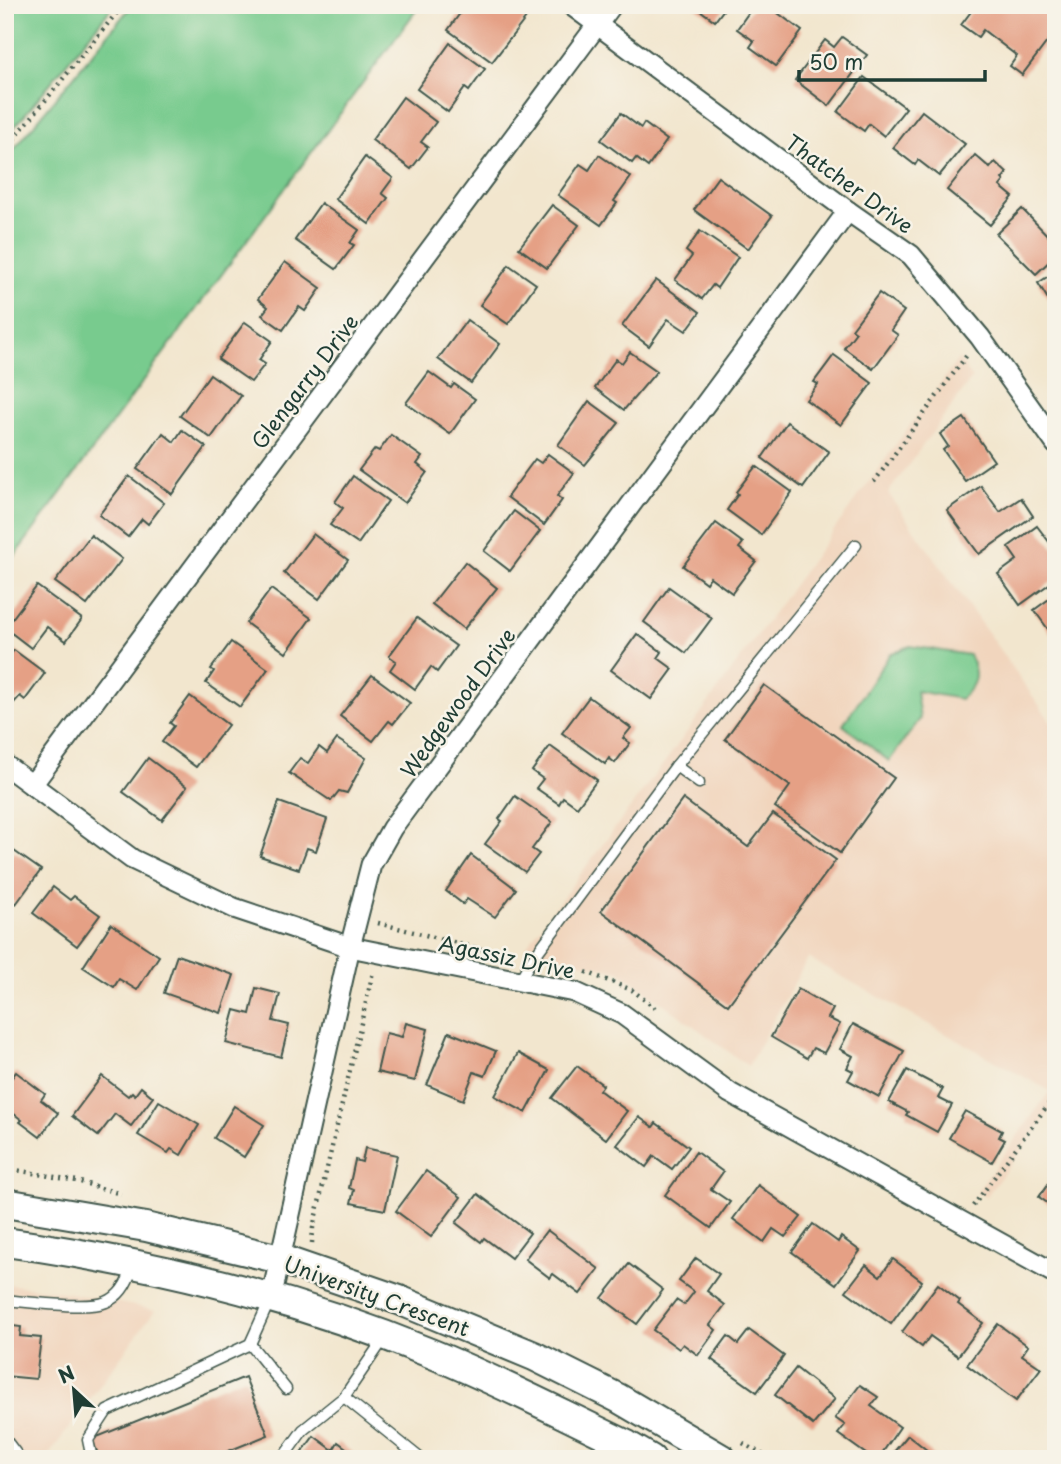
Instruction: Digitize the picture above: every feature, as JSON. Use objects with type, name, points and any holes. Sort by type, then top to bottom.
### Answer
[{"type":"main road","name":"University Crescent","points":[[5,1203],[146,1227],[280,1259],[399,1300],[523,1351],[618,1398],[723,1459]]},
{"type":"main road","name":"University Crescent","points":[[5,1242],[109,1258],[271,1298],[430,1353],[602,1447],[651,1459]]},
{"type":"street","name":"Thatcher Drive","points":[[571,5],[911,255],[980,337],[1056,444]]},
{"type":"street","name":"Glengarry Drive","points":[[32,785],[612,5]]},
{"type":"street","name":"Wedgewood Drive","points":[[271,1298],[371,865],[391,828],[848,211]]},
{"type":"street","name":"Agassiz Drive","points":[[5,765],[132,859],[234,908],[350,947],[574,992],[622,1014],[730,1093],[1056,1274]]},
{"type":"lane","points":[[519,982],[531,961],[676,766],[856,545]]},
{"type":"lane","points":[[676,766],[699,783]]},
{"type":"lane","points":[[5,1300],[70,1306],[106,1303],[127,1285],[134,1264]]},
{"type":"lane","points":[[92,1459],[88,1440],[107,1411],[250,1344],[271,1298]]},
{"type":"lane","points":[[282,1459],[303,1430],[344,1397],[385,1337]]},
{"type":"lane","points":[[250,1344],[286,1389]]},
{"type":"lane","points":[[344,1397],[421,1459]]},
{"type":"lane","points":[[5,1439],[20,1459]]},
{"type":"path","points":[[5,150],[123,5]]},
{"type":"path","points":[[874,482],[980,337]]},
{"type":"path","points":[[312,1244],[313,1227],[376,952]]},
{"type":"path","points":[[962,1221],[1056,1094]]},
{"type":"shaded area","points":[[959,358],[972,378],[888,493],[1056,729],[1056,1103],[986,1197],[977,1192],[1050,1091],[808,958],[748,1066],[619,971],[524,949],[682,739]]},
{"type":"shaded area","points":[[5,1284],[155,1310],[46,1459],[5,1459]]},
{"type":"green space","points":[[17,5],[114,5],[5,139],[5,17]]},
{"type":"green space","points":[[132,5],[420,5],[5,569],[5,160]]},
{"type":"green space","points":[[910,646],[969,655],[975,679],[960,699],[916,691],[920,719],[889,761],[843,725],[890,654]]},
{"type":"building","points":[[466,5],[509,5],[526,18],[492,62],[448,30]]},
{"type":"building","points":[[693,5],[727,5],[715,21]]},
{"type":"building","points":[[754,5],[767,5],[802,31],[776,66],[750,47],[754,41],[737,29]]},
{"type":"building","points":[[976,5],[1038,5],[1043,9],[1047,5],[1056,11],[1056,30],[1022,75],[1010,66],[1017,56],[983,30],[978,37],[961,25]]},
{"type":"building","points":[[842,37],[867,55],[829,106],[795,80],[825,40],[834,47]]},
{"type":"building","points":[[450,43],[485,69],[469,91],[465,88],[448,112],[417,89]]},
{"type":"building","points":[[864,77],[906,108],[884,136],[869,124],[864,131],[838,112]]},
{"type":"building","points":[[403,97],[436,122],[421,142],[428,147],[411,169],[372,140]]},
{"type":"building","points":[[922,111],[965,144],[939,176],[918,160],[915,165],[893,148]]},
{"type":"building","points":[[621,113],[641,128],[644,123],[667,140],[648,167],[636,158],[632,163],[601,140]]},
{"type":"building","points":[[599,155],[631,177],[601,225],[558,195],[580,164],[589,170]]},
{"type":"building","points":[[975,155],[990,168],[995,162],[1007,173],[1000,186],[1013,197],[990,225],[947,190]]},
{"type":"building","points":[[365,157],[393,178],[382,193],[388,198],[369,224],[335,199]]},
{"type":"building","points":[[718,177],[772,216],[748,249],[694,210]]},
{"type":"building","points":[[321,203],[359,230],[350,243],[354,245],[336,269],[295,240]]},
{"type":"building","points":[[552,205],[579,225],[547,268],[519,248]]},
{"type":"building","points":[[1022,209],[1056,244],[1056,255],[1036,274],[996,234]]},
{"type":"building","points":[[700,231],[738,257],[717,288],[713,285],[702,299],[675,280],[692,256],[686,251]]},
{"type":"building","points":[[285,262],[321,288],[305,311],[299,307],[283,330],[262,315],[268,307],[258,299]]},
{"type":"building","points":[[509,265],[536,284],[508,324],[480,305]]},
{"type":"building","points":[[1056,271],[1056,305],[1053,307],[1038,283]]},
{"type":"building","points":[[656,280],[700,312],[686,331],[668,319],[649,346],[622,326]]},
{"type":"building","points":[[879,293],[904,311],[891,330],[898,335],[873,369],[844,348],[856,332],[852,329]]},
{"type":"building","points":[[467,320],[500,344],[471,383],[438,359]]},
{"type":"building","points":[[245,322],[272,341],[259,360],[265,364],[251,382],[218,359]]},
{"type":"building","points":[[630,352],[657,371],[624,410],[595,388],[616,359],[622,363]]},
{"type":"building","points":[[834,355],[872,383],[841,425],[806,400],[818,384],[814,382]]},
{"type":"building","points":[[429,372],[451,388],[454,384],[475,399],[450,434],[406,403]]},
{"type":"building","points":[[210,374],[241,396],[211,438],[180,416]]},
{"type":"building","points":[[589,401],[619,423],[585,465],[558,445]]},
{"type":"building","points":[[964,418],[994,461],[965,481],[943,450],[948,446],[940,434]]},
{"type":"building","points":[[787,422],[829,452],[803,488],[762,458]]},
{"type":"building","points":[[182,430],[206,447],[172,494],[137,469],[163,433],[174,442]]},
{"type":"building","points":[[391,435],[422,457],[417,464],[427,472],[405,503],[359,470],[375,449],[379,451]]},
{"type":"building","points":[[548,454],[574,473],[557,496],[562,500],[544,525],[507,497],[535,459],[541,463]]},
{"type":"building","points":[[756,466],[792,492],[761,535],[727,510],[738,494],[736,492]]},
{"type":"building","points":[[129,476],[164,503],[148,524],[142,519],[128,537],[99,515]]},
{"type":"building","points":[[353,476],[388,501],[358,544],[330,525],[343,508],[335,502]]},
{"type":"building","points":[[981,486],[1000,512],[1021,498],[1033,516],[979,554],[947,510]]},
{"type":"building","points":[[514,511],[540,531],[510,571],[484,551]]},
{"type":"building","points":[[716,523],[743,543],[739,548],[756,561],[732,593],[710,577],[706,583],[683,566]]},
{"type":"building","points":[[1037,526],[1056,551],[1056,579],[1020,605],[998,574],[1017,560],[1008,547]]},
{"type":"building","points":[[313,534],[348,560],[319,599],[284,573]]},
{"type":"building","points":[[91,535],[122,559],[87,605],[55,582]]},
{"type":"building","points":[[465,562],[497,588],[464,629],[432,604]]},
{"type":"building","points":[[37,586],[82,619],[66,641],[47,627],[31,648],[5,628]]},
{"type":"building","points":[[669,587],[712,618],[686,653],[644,622]]},
{"type":"building","points":[[271,589],[311,618],[286,653],[246,623]]},
{"type":"building","points":[[1056,594],[1056,640],[1034,610]]},
{"type":"building","points":[[417,618],[456,646],[437,672],[431,667],[415,689],[390,670],[396,661],[389,656]]},
{"type":"building","points":[[637,634],[662,652],[658,658],[673,669],[651,699],[611,670]]},
{"type":"building","points":[[231,642],[268,669],[240,707],[206,683],[214,671],[211,669]]},
{"type":"building","points":[[14,650],[45,673],[25,700],[20,696],[12,705],[5,700],[5,661]]},
{"type":"building","points":[[372,675],[410,703],[393,724],[389,721],[373,741],[340,716]]},
{"type":"building","points":[[764,685],[894,778],[840,853],[775,807],[790,786],[725,739]]},
{"type":"building","points":[[190,696],[228,725],[196,767],[162,742],[174,726],[170,723]]},
{"type":"building","points":[[589,697],[631,728],[623,738],[630,743],[615,763],[609,758],[605,764],[562,733]]},
{"type":"building","points":[[337,739],[366,758],[347,793],[339,791],[331,801],[289,773],[300,758],[308,763],[319,747],[327,753]]},
{"type":"building","points":[[550,746],[597,780],[577,807],[563,797],[559,804],[536,788],[543,779],[532,771]]},
{"type":"building","points":[[148,758],[187,787],[162,820],[123,792]]},
{"type":"building","points":[[515,796],[552,822],[532,849],[539,854],[525,872],[485,844],[502,821],[499,819]]},
{"type":"building","points":[[683,799],[748,847],[773,814],[836,860],[728,1005],[601,911]]},
{"type":"building","points":[[279,802],[327,819],[316,851],[307,848],[299,869],[260,856]]},
{"type":"building","points":[[14,851],[41,870],[16,904],[5,897],[5,856],[9,859]]},
{"type":"building","points":[[471,855],[516,889],[495,917],[467,899],[463,904],[446,891]]},
{"type":"building","points":[[53,887],[70,900],[74,896],[100,915],[77,946],[33,913]]},
{"type":"building","points":[[111,924],[159,956],[137,990],[119,979],[114,987],[83,967]]},
{"type":"building","points":[[177,955],[234,975],[221,1013],[164,993]]},
{"type":"building","points":[[256,988],[280,994],[273,1021],[289,1025],[281,1057],[226,1043],[235,1010],[250,1014]]},
{"type":"building","points":[[798,989],[833,1009],[828,1018],[840,1024],[824,1053],[813,1048],[807,1058],[771,1037]]},
{"type":"building","points":[[406,1023],[428,1029],[415,1081],[377,1072],[386,1033],[402,1037]]},
{"type":"building","points":[[853,1024],[904,1051],[879,1097],[848,1080],[853,1071],[847,1068],[853,1056],[840,1049]]},
{"type":"building","points":[[449,1032],[496,1051],[485,1076],[474,1072],[463,1100],[427,1085]]},
{"type":"building","points":[[518,1053],[549,1070],[526,1113],[495,1096]]},
{"type":"building","points":[[577,1066],[603,1085],[599,1090],[627,1111],[606,1139],[552,1098]]},
{"type":"building","points":[[907,1070],[943,1089],[938,1098],[952,1105],[937,1132],[889,1102]]},
{"type":"building","points":[[16,1072],[45,1094],[41,1100],[58,1113],[40,1137],[5,1107],[5,1087]]},
{"type":"building","points":[[102,1076],[128,1096],[132,1092],[135,1095],[141,1087],[153,1097],[131,1126],[115,1114],[98,1136],[72,1116]]},
{"type":"building","points":[[159,1101],[199,1125],[181,1155],[171,1149],[168,1153],[138,1135]]},
{"type":"building","points":[[234,1106],[264,1125],[244,1157],[214,1138]]},
{"type":"building","points":[[965,1111],[1002,1131],[999,1137],[1005,1140],[992,1162],[949,1138]]},
{"type":"building","points":[[639,1117],[653,1127],[656,1123],[689,1147],[672,1169],[654,1156],[646,1167],[617,1145]]},
{"type":"building","points":[[365,1148],[397,1155],[385,1210],[351,1203],[354,1190],[349,1188],[355,1160],[362,1162]]},
{"type":"building","points":[[696,1152],[723,1172],[711,1189],[730,1202],[711,1228],[665,1195]]},
{"type":"building","points":[[426,1171],[461,1197],[431,1237],[396,1211]]},
{"type":"building","points":[[1056,1173],[1056,1209],[1039,1197]]},
{"type":"building","points":[[758,1185],[801,1217],[785,1237],[773,1229],[764,1242],[733,1219]]},
{"type":"building","points":[[478,1194],[530,1233],[511,1258],[484,1238],[481,1242],[456,1223]]},
{"type":"building","points":[[813,1224],[838,1242],[841,1237],[860,1251],[836,1284],[792,1252]]},
{"type":"building","points":[[547,1230],[599,1269],[580,1294],[553,1274],[550,1278],[525,1259]]},
{"type":"building","points":[[696,1258],[719,1274],[707,1291],[725,1305],[710,1325],[716,1330],[698,1355],[683,1344],[679,1349],[653,1330],[676,1300],[684,1305],[694,1292],[679,1281]]},
{"type":"building","points":[[893,1259],[922,1281],[891,1324],[846,1291],[866,1265],[880,1276]]},
{"type":"building","points":[[629,1264],[663,1290],[637,1324],[602,1298]]},
{"type":"building","points":[[938,1284],[983,1323],[958,1356],[930,1336],[922,1347],[902,1332]]},
{"type":"building","points":[[998,1324],[1028,1346],[1022,1355],[1041,1368],[1016,1401],[967,1365]]},
{"type":"building","points":[[5,1325],[21,1327],[20,1336],[41,1338],[36,1379],[5,1376]]},
{"type":"building","points":[[749,1330],[784,1356],[757,1392],[711,1359],[728,1336],[738,1344]]},
{"type":"building","points":[[796,1368],[835,1399],[813,1425],[775,1395]]},
{"type":"building","points":[[245,1377],[268,1435],[209,1459],[100,1459],[92,1439]]},
{"type":"building","points":[[860,1385],[878,1397],[871,1406],[900,1427],[878,1459],[873,1459],[838,1434],[845,1425],[835,1418]]},
{"type":"building","points":[[908,1435],[938,1459],[888,1459]]},
{"type":"building","points":[[314,1436],[333,1450],[338,1442],[361,1459],[297,1459]]}]
